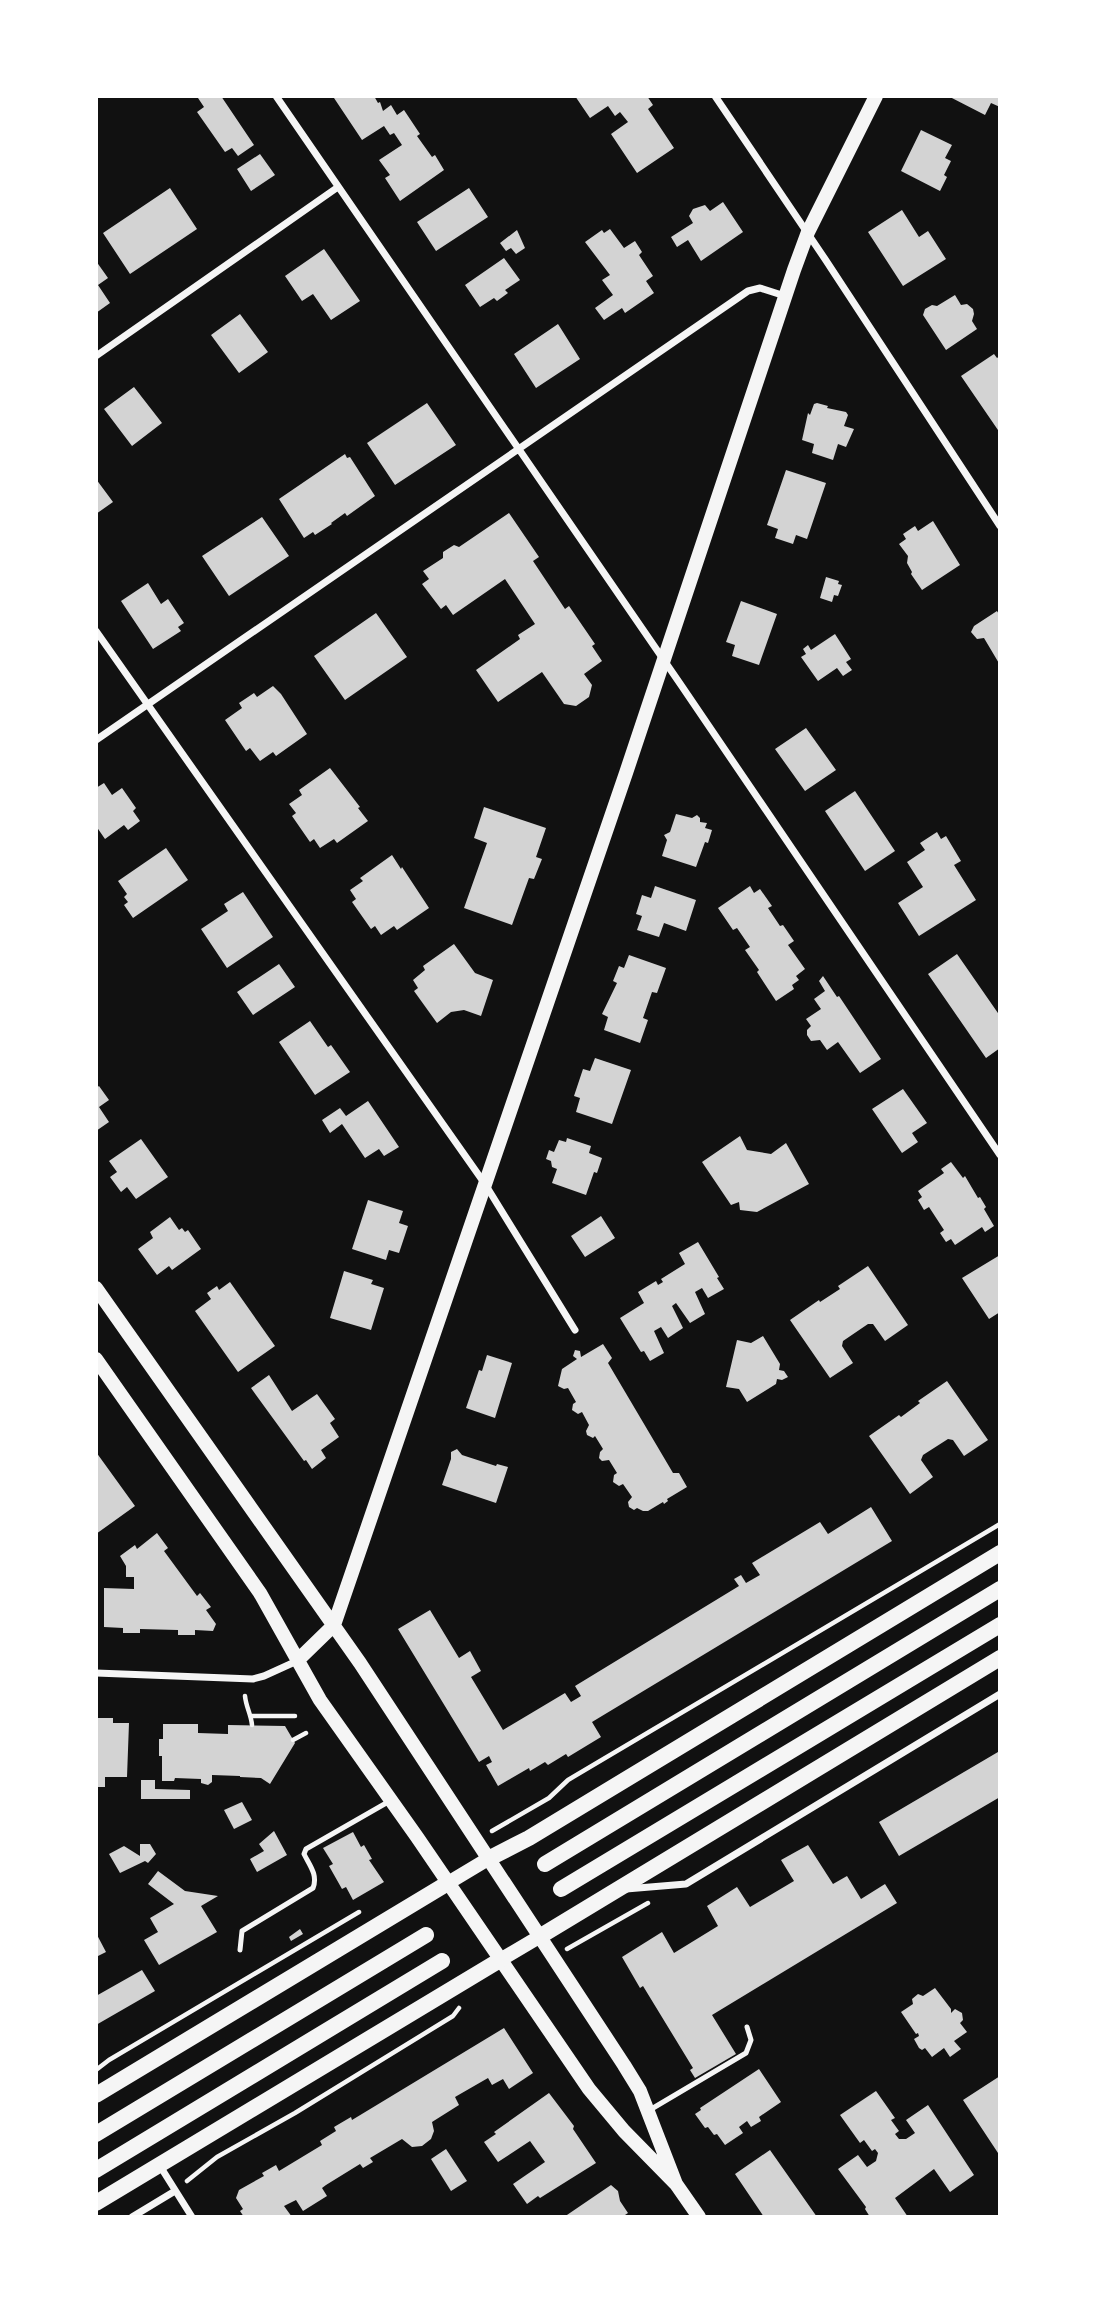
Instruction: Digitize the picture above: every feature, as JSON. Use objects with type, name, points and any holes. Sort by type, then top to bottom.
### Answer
[{"type":"main road","points":[[298,1660],[334,1625],[664,660],[807,232],[876,96]]},
{"type":"main road","points":[[96,1288],[334,1625],[624,2065],[640,2091],[676,2184]]},
{"type":"main road","points":[[96,1359],[261,1593],[320,1700],[589,2089],[624,2131],[676,2184],[699,2217]]},
{"type":"main road","points":[[96,2095],[488,1858],[540,1832],[1000,1553]]},
{"type":"main road","points":[[545,1864],[1000,1589]]},
{"type":"main road","points":[[561,1889],[1000,1625]]},
{"type":"main road","points":[[96,2203],[1000,1658]]},
{"type":"main road","points":[[96,2134],[426,1935]]},
{"type":"main road","points":[[96,2170],[442,1961]]},
{"type":"street","points":[[276,96],[1000,1155]]},
{"type":"street","points":[[715,96],[1000,526]]},
{"type":"street","points":[[96,356],[338,187]]},
{"type":"street","points":[[96,740],[748,291],[760,288],[785,296]]},
{"type":"street","points":[[96,631],[485,1185],[575,1330]]},
{"type":"street","points":[[96,1673],[253,1679],[298,1660]]},
{"type":"street","points":[[616,1890],[686,1884],[1000,1694]]},
{"type":"street","points":[[160,2165],[191,2217]]},
{"type":"street","points":[[132,2217],[175,2191]]},
{"type":"lane","points":[[240,1950],[242,1931],[313,1888],[315,1874],[304,1854],[306,1849],[391,1800]]},
{"type":"lane","points":[[648,2111],[746,2053],[751,2040],[747,2027]]},
{"type":"path","points":[[476,1840],[549,1798],[568,1780],[1000,1524]]},
{"type":"path","points":[[246,1696],[246,1707],[252,1725]]},
{"type":"path","points":[[251,1716],[295,1716]]},
{"type":"path","points":[[293,1740],[306,1733]]},
{"type":"path","points":[[586,1939],[646,1904]]},
{"type":"path","points":[[96,2070],[362,1910]]},
{"type":"path","points":[[175,2191],[216,2157],[295,2113],[453,2016],[464,2002]]},
{"type":"building","points":[[221,96],[254,145],[238,156],[232,148],[225,152],[197,112],[204,107],[198,98]]},
{"type":"building","points":[[374,96],[383,111],[391,105],[397,115],[404,110],[420,134],[417,136],[432,157],[435,155],[444,170],[400,201],[385,178],[390,175],[379,160],[402,145],[394,133],[390,135],[384,126],[362,140],[334,98]]},
{"type":"building","points":[[575,96],[647,96],[653,105],[648,109],[674,148],[637,173],[611,134],[628,122],[620,112],[615,116],[608,106],[590,118]]},
{"type":"building","points":[[948,96],[1000,96],[1000,107],[991,103],[985,115]]},
{"type":"building","points":[[921,130],[952,145],[945,158],[951,161],[940,191],[901,171]]},
{"type":"building","points":[[260,154],[275,175],[251,191],[237,169]]},
{"type":"building","points":[[170,188],[197,229],[130,274],[103,233]]},
{"type":"building","points":[[469,188],[488,217],[436,251],[417,222]]},
{"type":"building","points":[[723,202],[743,232],[701,261],[688,240],[677,247],[671,237],[693,223],[689,216],[693,209],[705,205],[710,211]]},
{"type":"building","points":[[902,210],[919,237],[928,231],[946,259],[903,286],[868,232]]},
{"type":"building","points":[[610,229],[624,248],[635,241],[642,252],[639,255],[653,276],[646,281],[654,293],[625,313],[622,308],[604,320],[595,308],[613,295],[602,280],[610,275],[585,242],[602,230],[604,233]]},
{"type":"building","points":[[517,230],[525,248],[516,254],[511,248],[506,251],[500,243]]},
{"type":"building","points":[[324,249],[360,301],[331,320],[313,294],[302,301],[285,276]]},
{"type":"building","points":[[504,258],[520,280],[505,290],[508,293],[497,301],[494,298],[480,307],[465,285]]},
{"type":"building","points":[[96,261],[108,278],[98,285],[110,303],[96,313]]},
{"type":"building","points":[[955,295],[961,305],[967,304],[973,309],[972,321],[977,329],[946,350],[923,315],[925,309],[932,305],[937,306]]},
{"type":"building","points":[[240,314],[268,352],[239,373],[211,335]]},
{"type":"building","points":[[558,324],[580,359],[536,388],[514,354]]},
{"type":"building","points":[[994,354],[997,358],[1000,356],[1000,433],[961,376]]},
{"type":"building","points":[[134,387],[162,423],[132,446],[104,409]]},
{"type":"building","points":[[427,403],[456,445],[395,485],[367,443]]},
{"type":"building","points":[[817,403],[846,412],[848,415],[844,426],[854,429],[846,447],[838,444],[833,460],[812,453],[814,444],[802,440],[808,413],[810,415]]},
{"type":"building","points":[[345,454],[347,458],[350,457],[375,496],[315,535],[313,532],[304,538],[279,499]]},
{"type":"building","points":[[786,470],[826,483],[807,539],[796,535],[793,544],[775,538],[778,529],[767,525]]},
{"type":"building","points":[[96,479],[113,502],[96,514]]},
{"type":"building","points":[[509,513],[539,557],[533,561],[565,609],[569,606],[595,644],[592,646],[602,661],[584,674],[592,685],[589,697],[576,706],[564,704],[542,672],[498,702],[476,670],[520,639],[518,635],[535,624],[505,579],[453,615],[446,605],[441,609],[422,584],[429,579],[423,571],[443,558],[443,552],[454,545],[459,547]]},
{"type":"building","points":[[262,517],[289,556],[229,596],[202,556]]},
{"type":"building","points":[[933,521],[960,565],[922,590],[911,574],[907,563],[908,556],[899,544],[906,539],[903,534],[915,526],[918,531]]},
{"type":"building","points":[[826,577],[839,581],[838,584],[842,585],[838,596],[834,595],[832,602],[820,598]]},
{"type":"building","points":[[148,583],[161,604],[168,599],[184,623],[178,627],[181,631],[153,649],[121,601]]},
{"type":"building","points":[[741,601],[777,614],[759,665],[732,656],[735,645],[726,642]]},
{"type":"building","points":[[997,611],[1000,616],[1000,665],[984,638],[977,639],[971,632],[974,626]]},
{"type":"building","points":[[376,613],[407,657],[345,700],[314,656]]},
{"type":"building","points":[[835,634],[851,659],[846,662],[852,670],[843,676],[837,668],[818,681],[801,657],[806,654],[803,649],[808,645],[811,650]]},
{"type":"building","points":[[273,686],[307,734],[276,756],[273,752],[260,761],[250,748],[246,751],[225,720],[242,708],[239,703],[254,693],[257,697]]},
{"type":"building","points":[[806,728],[836,770],[805,791],[775,749]]},
{"type":"building","points":[[330,768],[368,821],[337,843],[334,839],[320,848],[314,839],[310,842],[292,816],[296,813],[289,804],[302,795],[299,790]]},
{"type":"building","points":[[104,783],[112,795],[122,788],[136,808],[133,811],[140,821],[128,830],[124,825],[105,839],[96,826],[96,788]]},
{"type":"building","points":[[855,791],[895,851],[865,871],[825,811]]},
{"type":"building","points":[[484,807],[546,828],[536,857],[542,859],[534,879],[529,878],[512,925],[464,908],[487,843],[474,838]]},
{"type":"building","points":[[676,814],[692,818],[697,815],[700,822],[707,823],[705,828],[712,830],[696,867],[662,856],[667,840],[664,835],[670,832]]},
{"type":"building","points":[[937,832],[941,839],[946,836],[961,861],[954,865],[976,900],[919,936],[898,903],[923,887],[907,862],[925,850],[920,843]]},
{"type":"building","points":[[166,848],[188,880],[133,918],[124,905],[128,902],[124,897],[127,894],[118,881]]},
{"type":"building","points":[[392,855],[429,908],[397,930],[394,926],[381,935],[375,926],[371,929],[352,902],[356,899],[350,890],[363,881],[360,878]]},
{"type":"building","points":[[655,886],[696,900],[686,931],[664,923],[659,937],[637,930],[642,916],[636,914],[642,895],[651,898]]},
{"type":"building","points":[[750,886],[754,893],[760,889],[772,906],[768,908],[794,941],[788,945],[805,969],[796,976],[799,980],[792,985],[794,989],[776,1001],[745,950],[750,947],[737,928],[733,930],[718,908]]},
{"type":"building","points":[[243,892],[273,937],[227,968],[201,929],[228,911],[224,904]]},
{"type":"building","points":[[454,944],[475,973],[493,980],[481,1016],[464,1010],[451,1012],[437,1023],[414,991],[418,988],[413,980],[425,970],[423,966]]},
{"type":"building","points":[[957,954],[1000,1016],[1000,1048],[986,1058],[928,974]]},
{"type":"building","points":[[629,955],[666,968],[657,993],[652,992],[643,1018],[648,1020],[640,1043],[604,1030],[608,1017],[602,1014],[617,983],[613,981],[619,966],[624,968]]},
{"type":"building","points":[[279,964],[295,987],[253,1015],[237,992]]},
{"type":"building","points":[[823,976],[881,1059],[860,1073],[838,1042],[827,1050],[820,1040],[811,1041],[807,1035],[811,1026],[806,1019],[821,1009],[814,999],[825,991],[819,981]]},
{"type":"building","points":[[310,1021],[350,1072],[315,1095],[279,1042]]},
{"type":"building","points":[[595,1058],[631,1070],[612,1124],[576,1112],[580,1098],[574,1096],[583,1069],[590,1071]]},
{"type":"building","points":[[99,1086],[109,1100],[99,1107],[109,1122],[96,1131],[96,1088]]},
{"type":"building","points":[[903,1089],[927,1123],[912,1133],[918,1142],[902,1153],[872,1109]]},
{"type":"building","points":[[368,1101],[399,1147],[384,1156],[379,1149],[365,1158],[342,1124],[330,1133],[322,1120],[340,1108],[346,1116]]},
{"type":"building","points":[[740,1136],[747,1150],[771,1154],[786,1143],[809,1184],[757,1212],[740,1210],[739,1202],[731,1205],[702,1162]]},
{"type":"building","points":[[567,1138],[591,1146],[589,1153],[602,1158],[586,1195],[552,1183],[557,1169],[546,1159],[549,1150],[554,1152],[559,1140],[566,1142]]},
{"type":"building","points":[[141,1139],[168,1177],[136,1199],[127,1187],[121,1192],[110,1177],[117,1172],[109,1161]]},
{"type":"building","points":[[951,1162],[963,1178],[965,1176],[978,1198],[980,1197],[994,1226],[985,1232],[982,1227],[955,1245],[951,1239],[946,1242],[940,1233],[944,1230],[929,1207],[924,1210],[918,1200],[922,1197],[918,1191],[944,1173],[941,1169]]},
{"type":"building","points":[[368,1200],[403,1211],[399,1223],[408,1226],[399,1253],[389,1250],[386,1260],[352,1249]]},
{"type":"building","points":[[601,1216],[615,1238],[585,1257],[571,1236]]},
{"type":"building","points":[[170,1217],[179,1230],[188,1230],[201,1249],[172,1270],[169,1266],[157,1275],[138,1249],[153,1238],[150,1232]]},
{"type":"building","points":[[698,1242],[724,1289],[708,1298],[702,1288],[695,1292],[705,1314],[690,1323],[676,1303],[672,1306],[683,1328],[668,1338],[661,1327],[654,1331],[664,1353],[650,1361],[644,1351],[641,1352],[620,1318],[644,1303],[638,1292],[656,1281],[658,1285],[663,1282],[661,1279],[685,1264],[679,1253]]},
{"type":"building","points":[[1000,1255],[1000,1312],[989,1319],[962,1278]]},
{"type":"building","points":[[868,1266],[908,1325],[885,1341],[873,1324],[868,1324],[843,1341],[842,1346],[853,1363],[830,1378],[790,1320],[840,1289],[838,1286]]},
{"type":"building","points":[[344,1271],[373,1280],[371,1284],[384,1288],[371,1330],[330,1318]]},
{"type":"building","points":[[230,1282],[275,1346],[238,1372],[195,1311],[211,1299],[207,1293],[217,1286],[219,1290]]},
{"type":"building","points":[[763,1336],[780,1364],[779,1370],[784,1371],[788,1377],[777,1379],[776,1384],[747,1402],[739,1389],[726,1387],[737,1340],[751,1343]]},
{"type":"building","points":[[603,1344],[612,1358],[608,1363],[673,1473],[679,1473],[687,1487],[667,1499],[664,1504],[663,1502],[648,1511],[629,1507],[628,1502],[632,1497],[623,1484],[619,1486],[613,1482],[617,1473],[609,1460],[602,1461],[599,1458],[603,1449],[595,1436],[593,1438],[587,1435],[589,1425],[582,1412],[578,1414],[572,1410],[576,1402],[568,1388],[558,1386],[562,1369],[577,1359],[573,1356],[575,1350],[580,1351],[581,1357]]},
{"type":"building","points":[[487,1355],[512,1363],[495,1418],[466,1408]]},
{"type":"building","points":[[269,1375],[292,1411],[317,1394],[335,1419],[330,1423],[339,1437],[321,1450],[326,1458],[312,1469],[251,1388]]},
{"type":"building","points":[[947,1381],[988,1440],[964,1456],[953,1440],[948,1439],[923,1455],[921,1460],[933,1477],[910,1494],[869,1436],[899,1415],[901,1417],[920,1403],[918,1401]]},
{"type":"building","points":[[457,1449],[462,1455],[508,1467],[496,1503],[442,1485],[451,1452]]},
{"type":"building","points":[[96,1452],[135,1506],[96,1534]]},
{"type":"building","points":[[871,1507],[892,1541],[592,1722],[601,1737],[568,1757],[566,1754],[548,1765],[545,1762],[530,1771],[529,1768],[498,1786],[486,1765],[492,1762],[489,1756],[479,1762],[398,1629],[430,1610],[459,1658],[470,1651],[481,1671],[471,1677],[503,1730],[565,1693],[571,1702],[581,1696],[575,1686],[739,1586],[734,1579],[741,1575],[746,1583],[760,1575],[752,1563],[820,1522],[828,1534]]},
{"type":"building","points":[[157,1533],[168,1548],[164,1551],[197,1596],[200,1593],[211,1607],[206,1610],[216,1624],[213,1631],[195,1630],[195,1635],[178,1635],[178,1630],[140,1629],[140,1633],[123,1633],[123,1628],[104,1627],[104,1588],[134,1589],[134,1577],[126,1577],[126,1566],[120,1556],[135,1545],[137,1549]]},
{"type":"building","points":[[96,1718],[113,1718],[113,1723],[129,1723],[127,1777],[105,1777],[105,1787],[96,1787]]},
{"type":"building","points":[[163,1724],[198,1724],[198,1733],[228,1734],[228,1725],[285,1726],[295,1743],[270,1784],[261,1778],[212,1775],[212,1782],[208,1785],[201,1783],[201,1779],[175,1778],[174,1781],[162,1781],[159,1739],[163,1739]]},
{"type":"building","points":[[998,1752],[1000,1797],[899,1856],[879,1822]]},
{"type":"building","points":[[141,1780],[155,1780],[155,1789],[190,1790],[190,1799],[141,1799]]},
{"type":"building","points":[[242,1802],[252,1820],[234,1829],[224,1810]]},
{"type":"building","points":[[274,1831],[287,1855],[257,1872],[250,1859],[264,1851],[259,1844]]},
{"type":"building","points":[[353,1832],[361,1847],[364,1845],[372,1859],[369,1860],[384,1882],[353,1900],[346,1887],[342,1889],[329,1866],[333,1864],[323,1848]]},
{"type":"building","points":[[140,1844],[150,1844],[156,1854],[148,1863],[145,1861],[120,1873],[109,1854],[124,1846],[140,1856]]},
{"type":"building","points":[[808,1845],[833,1884],[847,1876],[861,1899],[885,1884],[897,1903],[712,2015],[736,2054],[695,2078],[690,2070],[693,2068],[622,1957],[662,1932],[674,1953],[718,1926],[707,1906],[737,1887],[750,1907],[794,1881],[781,1860]]},
{"type":"building","points":[[158,1871],[185,1891],[218,1896],[201,1906],[217,1932],[159,1965],[144,1940],[158,1932],[150,1918],[174,1904],[148,1884]]},
{"type":"building","points":[[300,1929],[303,1934],[291,1941],[289,1937]]},
{"type":"building","points":[[96,1933],[106,1952],[96,1957]]},
{"type":"building","points":[[142,1970],[155,1991],[96,2025],[96,1996]]},
{"type":"building","points":[[935,1988],[951,2009],[951,2013],[955,2009],[962,2013],[963,2020],[960,2023],[967,2032],[954,2041],[961,2049],[950,2057],[944,2048],[932,2057],[925,2048],[919,2048],[914,2039],[919,2036],[918,2033],[916,2034],[901,2012],[913,2004],[912,1999],[918,1994],[923,1996]]},
{"type":"building","points":[[504,2028],[533,2073],[509,2089],[503,2079],[492,2085],[488,2078],[455,2097],[459,2105],[432,2122],[434,2131],[431,2139],[422,2146],[412,2147],[402,2139],[370,2158],[373,2162],[363,2168],[360,2164],[326,2185],[322,2188],[327,2196],[303,2211],[296,2200],[284,2206],[292,2217],[244,2217],[240,2211],[243,2209],[236,2198],[239,2190],[264,2176],[262,2173],[276,2165],[279,2171],[322,2145],[320,2141],[336,2131],[334,2127],[351,2117],[352,2120]]},
{"type":"building","points":[[759,2069],[781,2102],[759,2117],[761,2121],[751,2127],[747,2121],[739,2127],[743,2133],[725,2145],[717,2134],[714,2135],[708,2127],[705,2128],[695,2114]]},
{"type":"building","points":[[1000,2076],[1000,2152],[998,2153],[963,2100]]},
{"type":"building","points":[[876,2091],[895,2118],[891,2120],[899,2131],[895,2134],[899,2139],[906,2139],[915,2133],[906,2120],[928,2105],[974,2175],[950,2192],[934,2169],[895,2198],[908,2217],[870,2217],[866,2207],[838,2169],[858,2155],[867,2167],[876,2161],[878,2153],[875,2149],[872,2151],[864,2140],[860,2143],[840,2115]]},
{"type":"building","points":[[549,2093],[574,2126],[573,2129],[596,2163],[527,2204],[513,2184],[545,2162],[530,2141],[498,2162],[484,2142]]},
{"type":"building","points":[[446,2149],[467,2181],[451,2191],[431,2159]]},
{"type":"building","points":[[770,2150],[817,2217],[764,2217],[735,2174]]},
{"type":"building","points":[[611,2185],[618,2191],[620,2201],[628,2213],[622,2217],[564,2217]]}]
